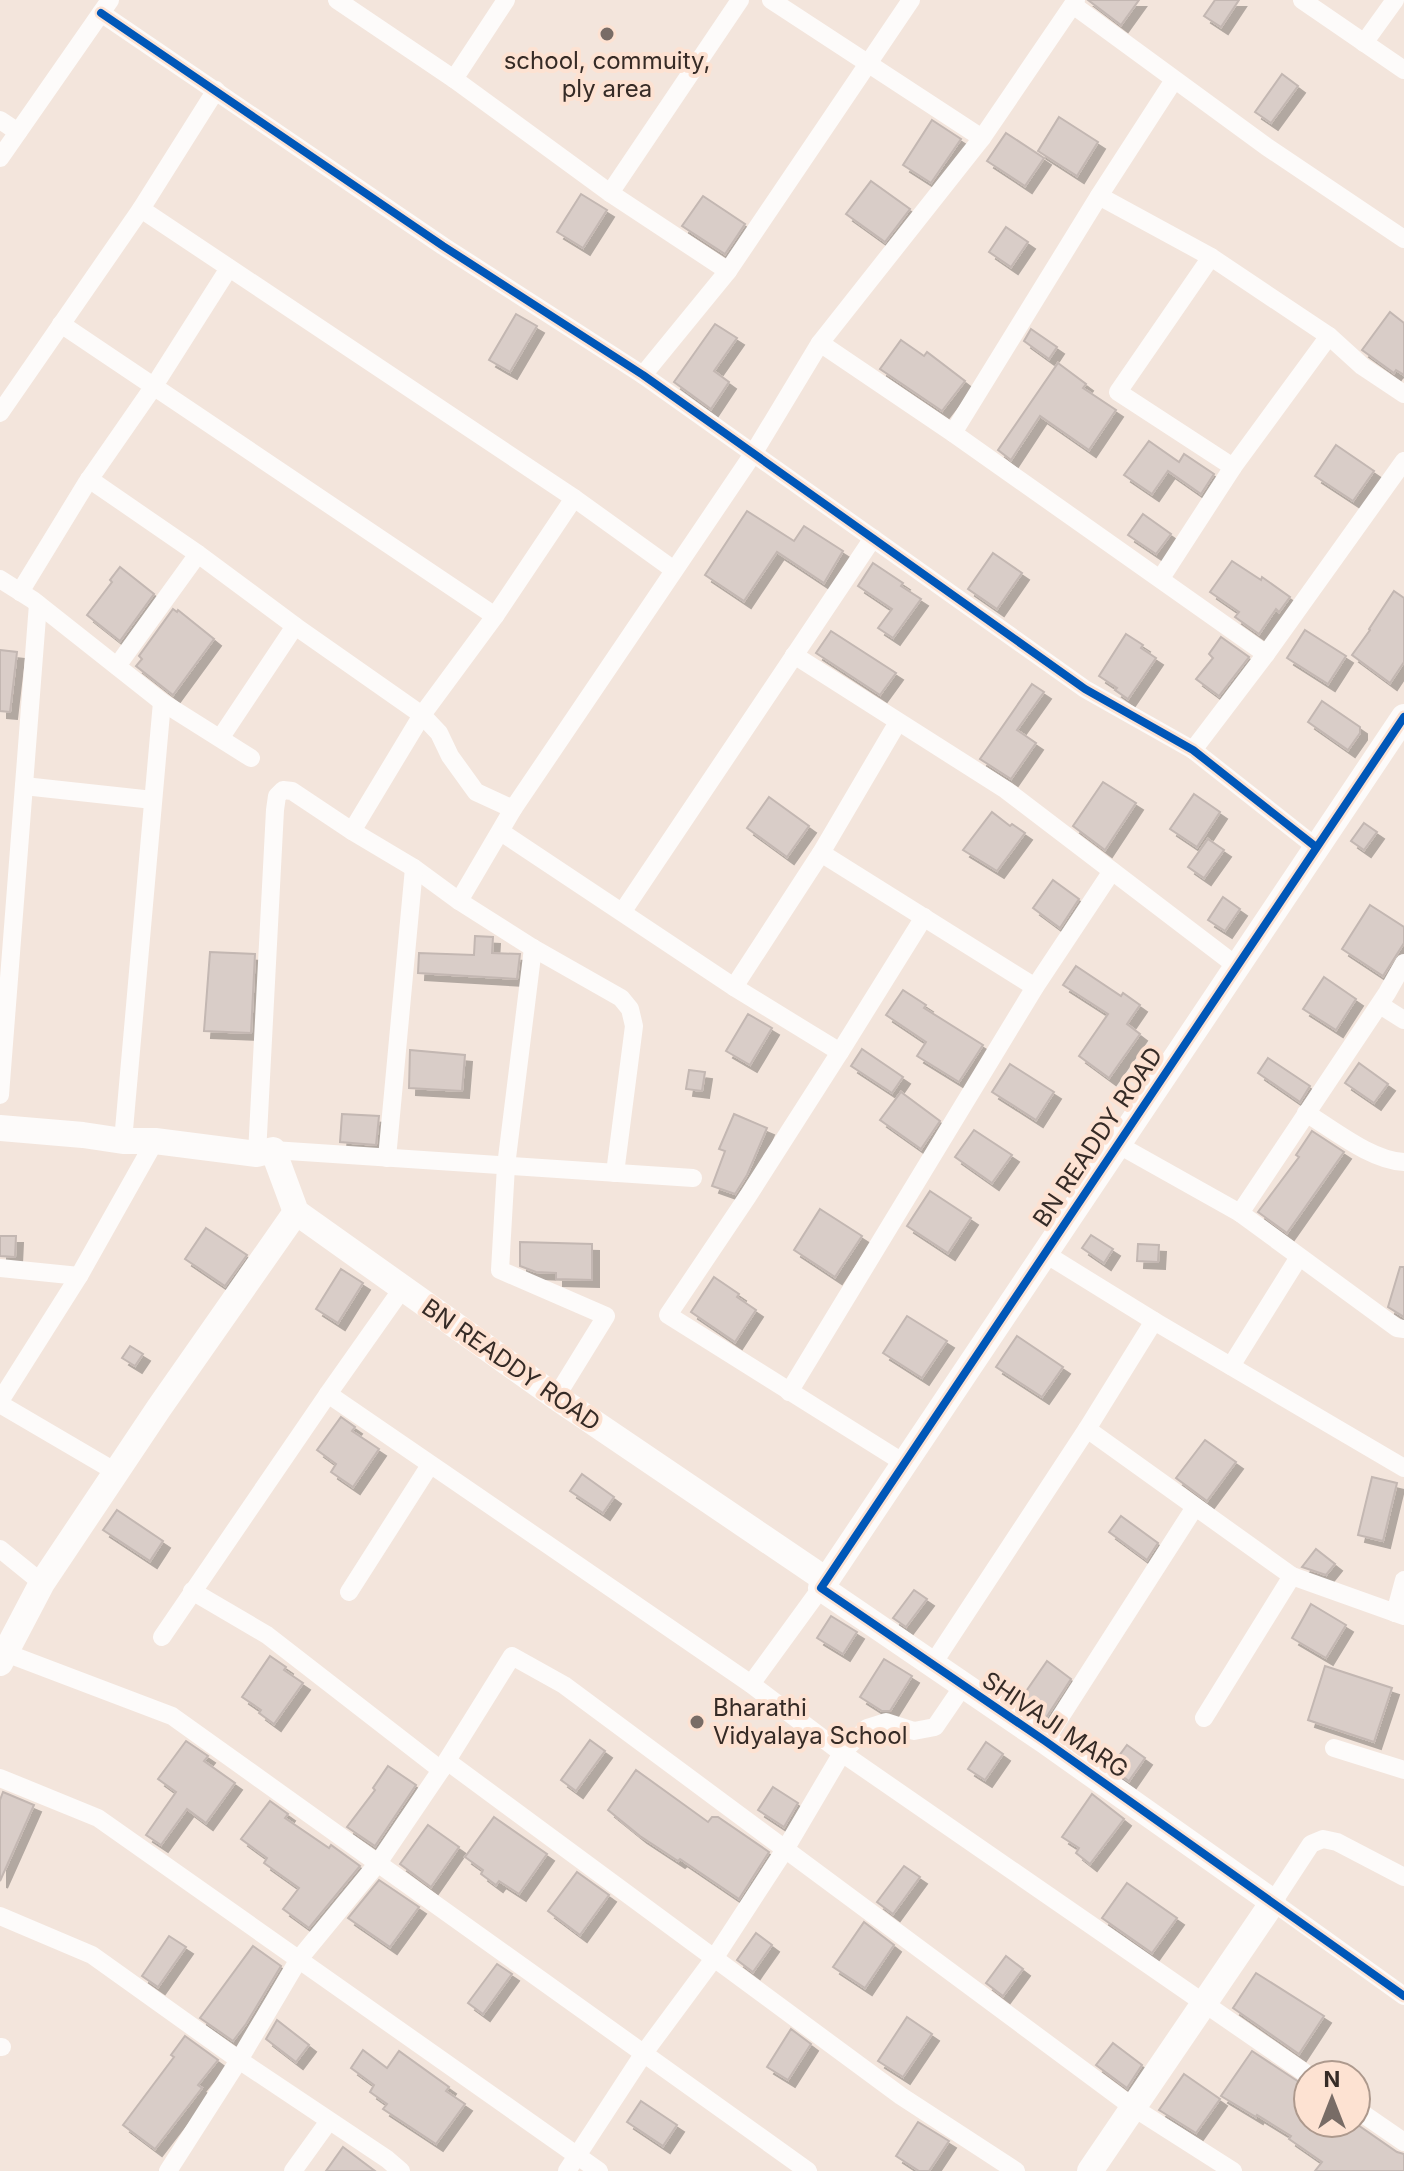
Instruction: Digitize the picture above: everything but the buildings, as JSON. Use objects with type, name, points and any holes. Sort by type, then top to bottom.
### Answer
[{"type":"street","points":[[337,0],[454,79],[610,193],[728,271]]},
{"type":"street","points":[[454,79],[506,0]]},
{"type":"street","points":[[610,193],[740,0]]},
{"type":"street","points":[[771,0],[982,138]]},
{"type":"street","points":[[643,375],[728,271],[911,0]]},
{"type":"street","points":[[1302,0],[1404,70]]},
{"type":"street","points":[[1364,43],[1395,0]]},
{"type":"street","points":[[459,901],[513,809],[753,454],[820,343],[982,138],[1075,2],[1174,80],[1267,147],[1404,239]]},
{"type":"street","points":[[0,158],[105,6],[216,90],[443,246],[643,375],[1085,689],[1193,750],[1316,847]]},
{"type":"street","points":[[953,433],[1174,80]]},
{"type":"street","points":[[0,413],[141,209],[216,90]]},
{"type":"street","points":[[0,120],[18,132]]},
{"type":"street","points":[[1099,196],[1211,257],[1329,336],[1362,366],[1404,394]]},
{"type":"street","points":[[141,209],[574,498],[674,570]]},
{"type":"street","points":[[1211,257],[1118,392],[1233,467]]},
{"type":"street","points":[[20,592],[89,479],[154,386],[229,268]]},
{"type":"street","points":[[61,324],[495,616]]},
{"type":"street","points":[[1161,578],[1233,467],[1329,336]]},
{"type":"street","points":[[820,343],[1266,654]]},
{"type":"street","points":[[1193,750],[1404,461]]},
{"type":"street","points":[[89,479],[422,715],[439,733],[450,756],[476,792],[513,809]]},
{"type":"street","points":[[352,831],[422,715],[495,616],[574,498]]},
{"type":"street","points":[[623,911],[873,538]]},
{"type":"street","points":[[117,666],[198,554]]},
{"type":"street","points":[[0,579],[38,604],[162,702],[251,758]]},
{"type":"street","points":[[0,1095],[38,604]]},
{"type":"street","points":[[221,737],[295,626]]},
{"type":"street","points":[[794,655],[1006,790],[1238,967]]},
{"type":"street","points":[[123,1141],[162,702]]},
{"type":"street","points":[[734,987],[821,853],[898,722]]},
{"type":"street","name":"BN READDY ROAD","points":[[296,1212],[823,1584],[1316,847],[1401,727]]},
{"type":"street","points":[[24,786],[153,800]]},
{"type":"street","points":[[615,1173],[634,1026],[630,1009],[621,998],[533,948],[292,791],[283,790],[277,796],[265,1152],[296,1212],[42,1583],[3,1658],[172,1716],[808,2171]]},
{"type":"street","points":[[501,832],[734,987],[840,1052]]},
{"type":"street","points":[[821,853],[1035,987]]},
{"type":"street","points":[[387,1158],[414,868]]},
{"type":"street","points":[[789,1392],[1035,987],[1112,871]]},
{"type":"street","points":[[904,1463],[668,1315],[748,1196],[924,917]]},
{"type":"street","points":[[533,948],[506,1166],[500,1270],[606,1316],[556,1397]]},
{"type":"street","points":[[1240,1213],[1380,1005],[1404,963]]},
{"type":"street","points":[[1380,1005],[1404,1020]]},
{"type":"street","points":[[1306,1113],[1380,1157],[1404,1162]]},
{"type":"street","points":[[0,1128],[265,1152],[693,1178]]},
{"type":"street","points":[[116,1472],[0,1402],[79,1276],[155,1141]]},
{"type":"street","points":[[1117,1144],[1240,1213],[1397,1328],[1404,1329]]},
{"type":"street","points":[[1044,1253],[1404,1468]]},
{"type":"street","points":[[1231,1366],[1299,1257]]},
{"type":"street","points":[[0,1268],[79,1276]]},
{"type":"street","points":[[162,1637],[402,1289]]},
{"type":"street","points":[[932,1665],[1154,1321]]},
{"type":"street","points":[[328,1394],[751,1684],[842,1753],[1292,2064]]},
{"type":"street","points":[[1087,1429],[1292,1576],[1399,1614],[1404,1580]]},
{"type":"street","points":[[349,1592],[430,1465]]},
{"type":"street","points":[[1045,1741],[1195,1507]]},
{"type":"street","points":[[0,1549],[42,1583]]},
{"type":"street","points":[[1204,1718],[1292,1576]]},
{"type":"street","points":[[751,1684],[823,1584]]},
{"type":"street","name":"SHIVAJI MARG","points":[[823,1584],[932,1665],[1273,1902]]},
{"type":"street","points":[[192,1591],[267,1635],[444,1766],[715,1957],[901,2096],[1016,2171]]},
{"type":"street","points":[[168,2171],[299,1959],[378,1863],[444,1766],[512,1656],[564,1685],[1134,2108],[1233,2171]]},
{"type":"street","points":[[567,2171],[644,2053],[715,1957],[786,1848],[842,1753],[867,1728],[886,1722],[914,1731],[935,1727],[963,1686]]},
{"type":"street","points":[[1334,1748],[1404,1770]]},
{"type":"street","points":[[0,1778],[98,1818],[599,2171]]},
{"type":"street","points":[[1090,2171],[1311,1844],[1323,1839],[1337,1842],[1404,1877]]},
{"type":"street","points":[[1273,1902],[1404,1996]]},
{"type":"street","points":[[0,1916],[92,1955],[401,2171]]},
{"type":"street","points":[[1372,2120],[1404,2142]]},
{"type":"street","points":[[293,2171],[329,2121]]},
{"type":"cycle path","points":[[101,13],[443,246],[643,375],[1085,689],[1193,750],[1316,847]]},
{"type":"cycle path","points":[[1404,717],[821,1588],[1045,1741],[1404,1996]]},
{"type":"place","name":"school, commuity, ply area","points":[[607,34]]},
{"type":"place","name":"Bharathi Vidyalaya School","points":[[697,1722]]}]
